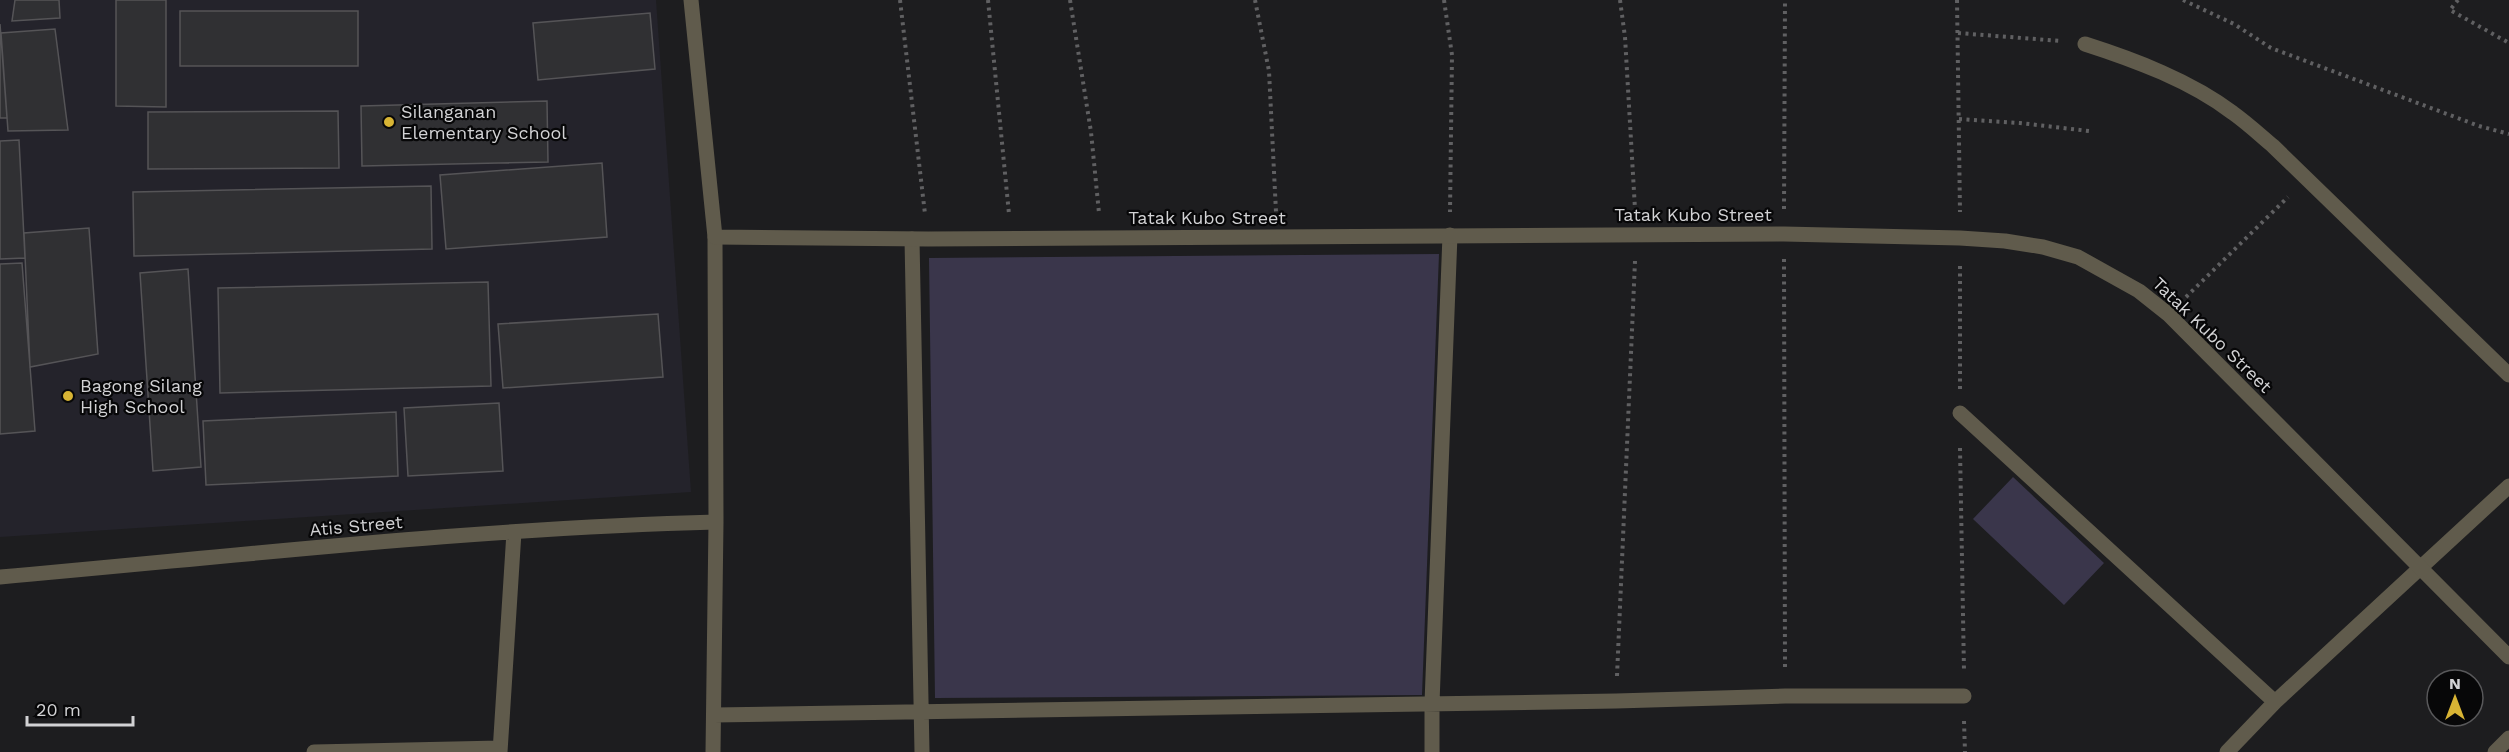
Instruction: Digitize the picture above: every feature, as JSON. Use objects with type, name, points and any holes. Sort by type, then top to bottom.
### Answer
[{"type":"street","points":[[692,0],[715,237],[716,522],[713,752]]},
{"type":"street","points":[[2085,45],[2124,56],[2175,79],[2232,112],[2307,179],[2509,375]]},
{"type":"street","name":"Tatak Kubo Street","points":[[715,237],[928,239],[1784,234],[1960,238],[2014,243],[2078,257],[2139,291],[2168,314],[2509,657]]},
{"type":"street","points":[[1432,752],[1450,235]]},
{"type":"street","points":[[912,239],[921,752]]},
{"type":"street","points":[[1960,413],[2275,702]]},
{"type":"street","points":[[2227,752],[2275,702],[2509,486]]},
{"type":"street","name":"Atis Street","points":[[0,577],[514,532],[625,524],[716,522]]},
{"type":"street","points":[[314,752],[500,750],[514,532]]},
{"type":"street","points":[[714,715],[1616,701],[1785,696],[1964,696]]},
{"type":"street","points":[[2495,752],[2509,738]]},
{"type":"path","points":[[900,0],[928,239]]},
{"type":"path","points":[[988,0],[1009,206],[1010,238]]},
{"type":"path","points":[[1070,0],[1091,132],[1100,238]]},
{"type":"path","points":[[1255,0],[1269,70],[1277,237]]},
{"type":"path","points":[[1444,0],[1452,55],[1450,235]]},
{"type":"path","points":[[1616,701],[1636,235],[1625,37],[1620,0]]},
{"type":"path","points":[[1785,0],[1785,696]]},
{"type":"path","points":[[1957,0],[1965,752]]},
{"type":"path","points":[[2183,0],[2234,24],[2271,48],[2312,65],[2368,82],[2479,126],[2509,134]]},
{"type":"path","points":[[2458,0],[2450,10],[2509,43]]},
{"type":"path","points":[[1958,33],[2027,37],[2085,45]]},
{"type":"path","points":[[1959,119],[2089,131]]},
{"type":"path","points":[[2168,314],[2307,179]]},
{"type":"shaded area","points":[[0,0],[656,0],[691,492],[0,537]]},
{"type":"shaded area","points":[[1439,254],[1422,695],[935,698],[929,258]]},
{"type":"shaded area","points":[[2013,477],[2104,563],[2064,605],[1973,519]]},
{"type":"building","points":[[15,0],[59,0],[60,18],[12,21]]},
{"type":"building","points":[[116,0],[166,0],[166,107],[116,106]]},
{"type":"building","points":[[180,11],[358,11],[358,66],[180,66]]},
{"type":"building","points":[[650,13],[655,69],[538,80],[533,23]]},
{"type":"building","points":[[0,24],[7,118],[0,118]]},
{"type":"building","points":[[55,29],[68,130],[8,131],[1,33]]},
{"type":"building","points":[[547,101],[548,162],[362,166],[361,106]]},
{"type":"building","points":[[338,111],[339,168],[148,169],[148,112]]},
{"type":"building","points":[[19,140],[25,258],[0,259],[0,141]]},
{"type":"building","points":[[602,163],[607,237],[446,249],[440,175]]},
{"type":"building","points":[[431,186],[432,249],[134,256],[133,192]]},
{"type":"building","points":[[89,228],[98,354],[30,367],[24,233]]},
{"type":"building","points":[[22,263],[35,431],[0,434],[0,264]]},
{"type":"building","points":[[188,269],[201,467],[153,471],[140,273]]},
{"type":"building","points":[[488,282],[491,386],[220,393],[218,288]]},
{"type":"building","points":[[658,314],[663,377],[503,388],[498,324]]},
{"type":"building","points":[[499,403],[503,471],[408,476],[404,408]]},
{"type":"building","points":[[396,412],[398,476],[206,485],[203,421]]},
{"type":"place","name":"Silanganan Elementary School","points":[[389,122]]},
{"type":"place","name":"Bagong Silang High School","points":[[68,396]]}]
